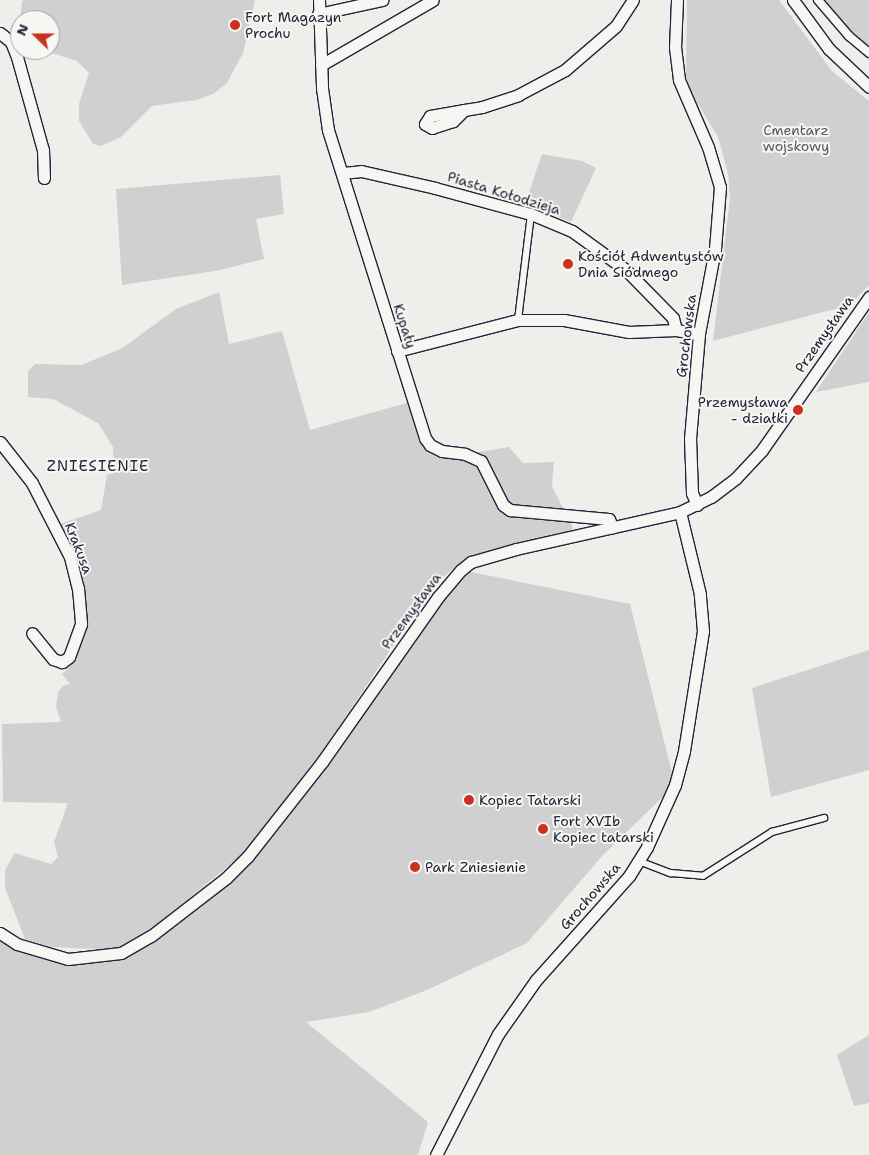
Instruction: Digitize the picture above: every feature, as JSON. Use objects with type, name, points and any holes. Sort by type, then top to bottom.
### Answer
[{"type":"street","name":"Kupały","points":[[319,0],[321,65],[328,130],[343,173],[397,351],[430,445],[481,461],[503,505],[510,510],[609,519],[612,527]]},
{"type":"street","points":[[318,14],[382,0]]},
{"type":"street","points":[[321,65],[433,0]]},
{"type":"street","points":[[464,110],[518,95],[565,70],[616,26],[633,0]]},
{"type":"street","name":"Grochowska","points":[[677,0],[675,47],[679,80],[708,147],[720,187],[715,249],[699,334],[690,438],[692,493],[697,505]]},
{"type":"street","points":[[793,0],[829,49],[869,87]]},
{"type":"street","points":[[818,0],[849,36],[869,53]]},
{"type":"street","points":[[0,33],[11,42],[17,57],[43,150],[44,178]]},
{"type":"street","name":"Piasta Kołodzieja","points":[[343,173],[361,171],[530,214],[572,231],[626,270],[673,318],[676,330]]},
{"type":"street","name":"Przemysława","points":[[0,933],[17,944],[68,959],[121,954],[137,946],[226,878],[248,856],[291,804],[438,597],[461,570],[471,562],[493,555],[680,512],[697,505],[736,478],[762,450],[869,297]]},
{"type":"street","points":[[397,351],[518,320],[564,320],[629,332],[676,330],[699,334]]},
{"type":"street","name":"Krakusa","points":[[0,442],[32,483],[70,557],[78,588],[81,624],[69,657],[62,662],[53,659],[32,633]]},
{"type":"street","name":"Grochowska","points":[[436,1155],[498,1034],[519,1002],[639,861],[662,817],[680,768],[703,631],[700,594],[680,512]]},
{"type":"lane","points":[[518,320],[530,214]]},
{"type":"lane","points":[[639,861],[671,873],[703,876],[725,865],[772,832],[824,818]]},
{"type":"green space","points":[[255,0],[243,53],[227,83],[213,94],[196,100],[152,106],[121,137],[101,146],[93,144],[79,121],[79,104],[89,73],[77,61],[60,56],[60,10],[21,10],[22,1]]},
{"type":"green space","name":"Cmentarz wojskowy","points":[[687,0],[779,0],[832,71],[869,101],[869,285],[850,305],[713,341],[730,198],[728,174],[718,137],[690,91],[686,76]]},
{"type":"green space","points":[[814,0],[869,0],[869,60],[868,60]]},
{"type":"green space","points":[[542,154],[582,161],[596,168],[571,222],[525,204]]},
{"type":"green space","points":[[280,175],[284,214],[256,219],[264,259],[215,271],[122,285],[116,189]]},
{"type":"green space","points":[[219,292],[229,344],[282,331],[310,430],[410,402],[417,429],[449,457],[509,447],[523,463],[554,462],[552,486],[573,528],[570,533],[457,565],[434,585],[322,752],[244,853],[147,933],[117,950],[51,947],[25,939],[5,888],[5,870],[15,853],[51,864],[58,857],[54,842],[68,803],[3,802],[2,724],[61,722],[56,707],[58,692],[64,685],[70,684],[62,674],[71,665],[82,635],[85,610],[57,525],[101,510],[107,475],[114,473],[113,447],[98,423],[53,399],[28,397],[28,371],[35,364],[81,365],[121,349],[176,309]]},
{"type":"green space","points":[[869,313],[869,382],[816,392],[861,324]]},
{"type":"green space","name":"Park Zniesienie","points":[[461,570],[630,604],[675,785],[603,855],[527,943],[427,990],[369,1012],[306,1022],[428,1122],[418,1155],[0,1155],[0,933],[49,956],[121,954],[248,856]]},
{"type":"green space","points":[[869,650],[869,770],[771,797],[752,688]]},
{"type":"green space","points":[[869,1035],[869,1103],[854,1106],[837,1055]]},
{"type":"place","name":"Fort Magazyn Prochu","points":[[235,25]]},
{"type":"place","name":"Kościół Adwentystów Dnia Siódmego","points":[[568,264]]},
{"type":"place","name":"Przemysława - działki","points":[[798,410]]},
{"type":"place","name":"Kopiec Tatarski","points":[[469,800]]},
{"type":"place","name":"Fort XVIb Kopiec tatarski","points":[[543,829]]},
{"type":"place","name":"Park Zniesienie","points":[[415,867]]},
{"type":"district","name":"ZNIESIENIE","points":[[98,467]]}]
